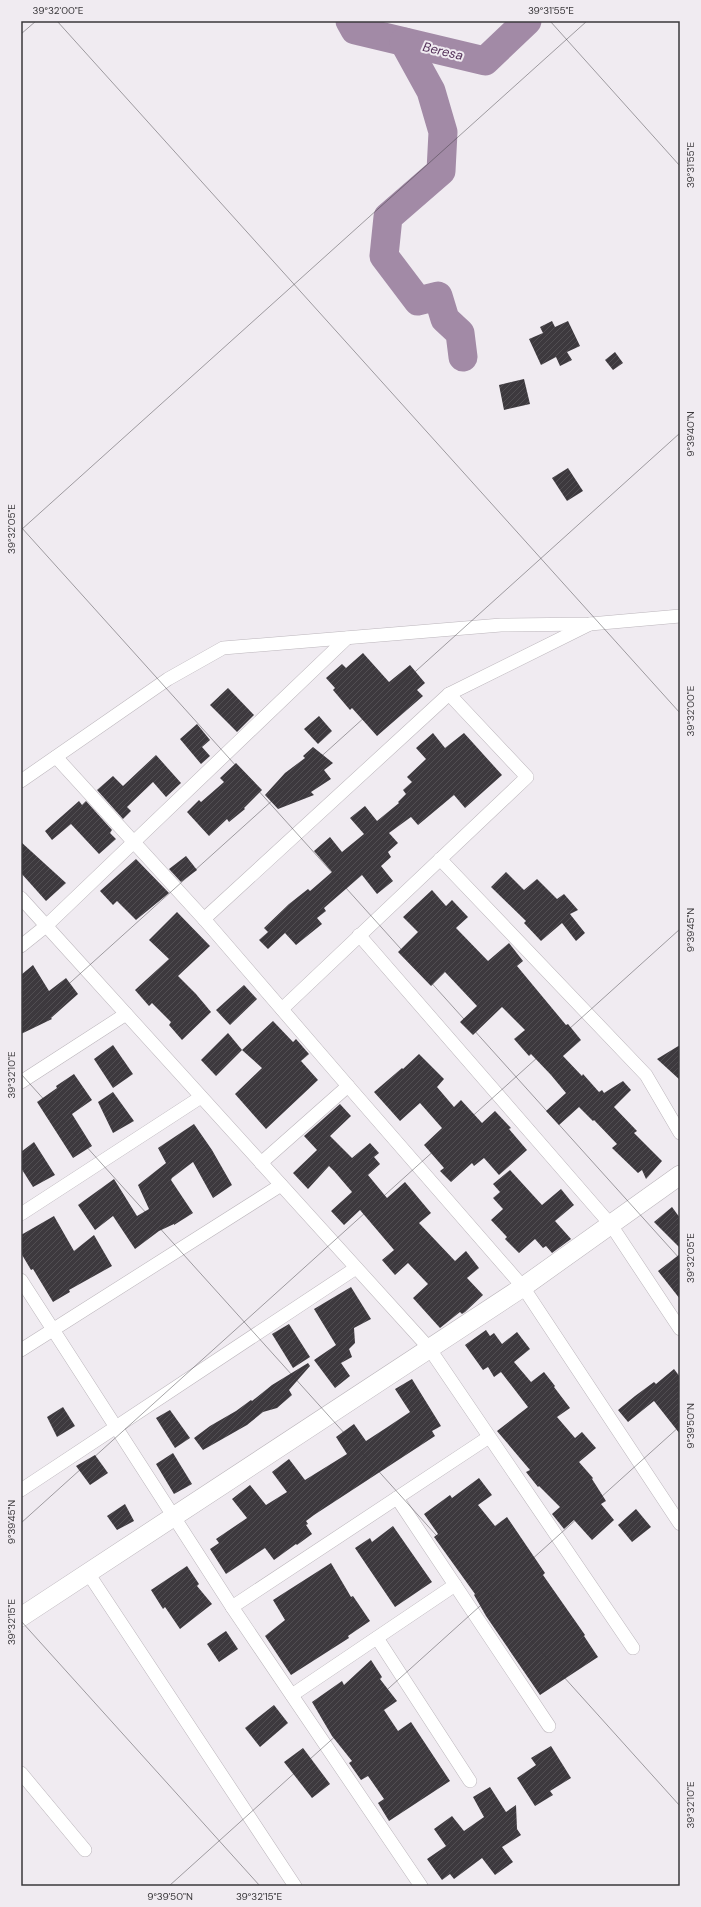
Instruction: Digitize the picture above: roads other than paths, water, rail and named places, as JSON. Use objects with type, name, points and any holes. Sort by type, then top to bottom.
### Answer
[{"type":"street","points":[[21,781],[168,679],[223,648],[501,625],[590,624],[680,616]]},
{"type":"street","points":[[204,918],[449,694],[590,624]]},
{"type":"street","points":[[21,946],[46,926],[347,638]]},
{"type":"street","points":[[282,1009],[527,777],[449,694]]},
{"type":"street","points":[[56,757],[204,918],[523,1287],[680,1524]]},
{"type":"street","points":[[440,859],[646,1075],[680,1133]]},
{"type":"street","points":[[21,898],[429,1348],[633,1648]]},
{"type":"street","points":[[359,936],[611,1225],[680,1329]]},
{"type":"street","points":[[21,1082],[126,1014]]},
{"type":"street","points":[[261,1162],[348,1086]]},
{"type":"street","points":[[21,1214],[201,1097]]},
{"type":"street","points":[[21,1617],[523,1287],[680,1175]]},
{"type":"street","points":[[21,1350],[281,1185]]},
{"type":"street","points":[[21,1490],[356,1268]]},
{"type":"street","points":[[21,1280],[232,1607],[421,1886]]},
{"type":"street","points":[[232,1607],[489,1437]]},
{"type":"street","points":[[397,1498],[549,1726]]},
{"type":"street","points":[[88,1573],[295,1886]]},
{"type":"street","points":[[292,1695],[455,1585]]},
{"type":"street","points":[[377,1638],[470,1781]]},
{"type":"street","points":[[21,1773],[85,1850]]},
{"type":"waterway","name":"Beresa","points":[[350,21],[355,30],[485,61],[527,21]]},
{"type":"waterway","points":[[404,42],[431,91],[443,132],[441,171],[388,217],[384,256],[418,301],[438,296],[445,319],[460,333],[463,357]]}]
